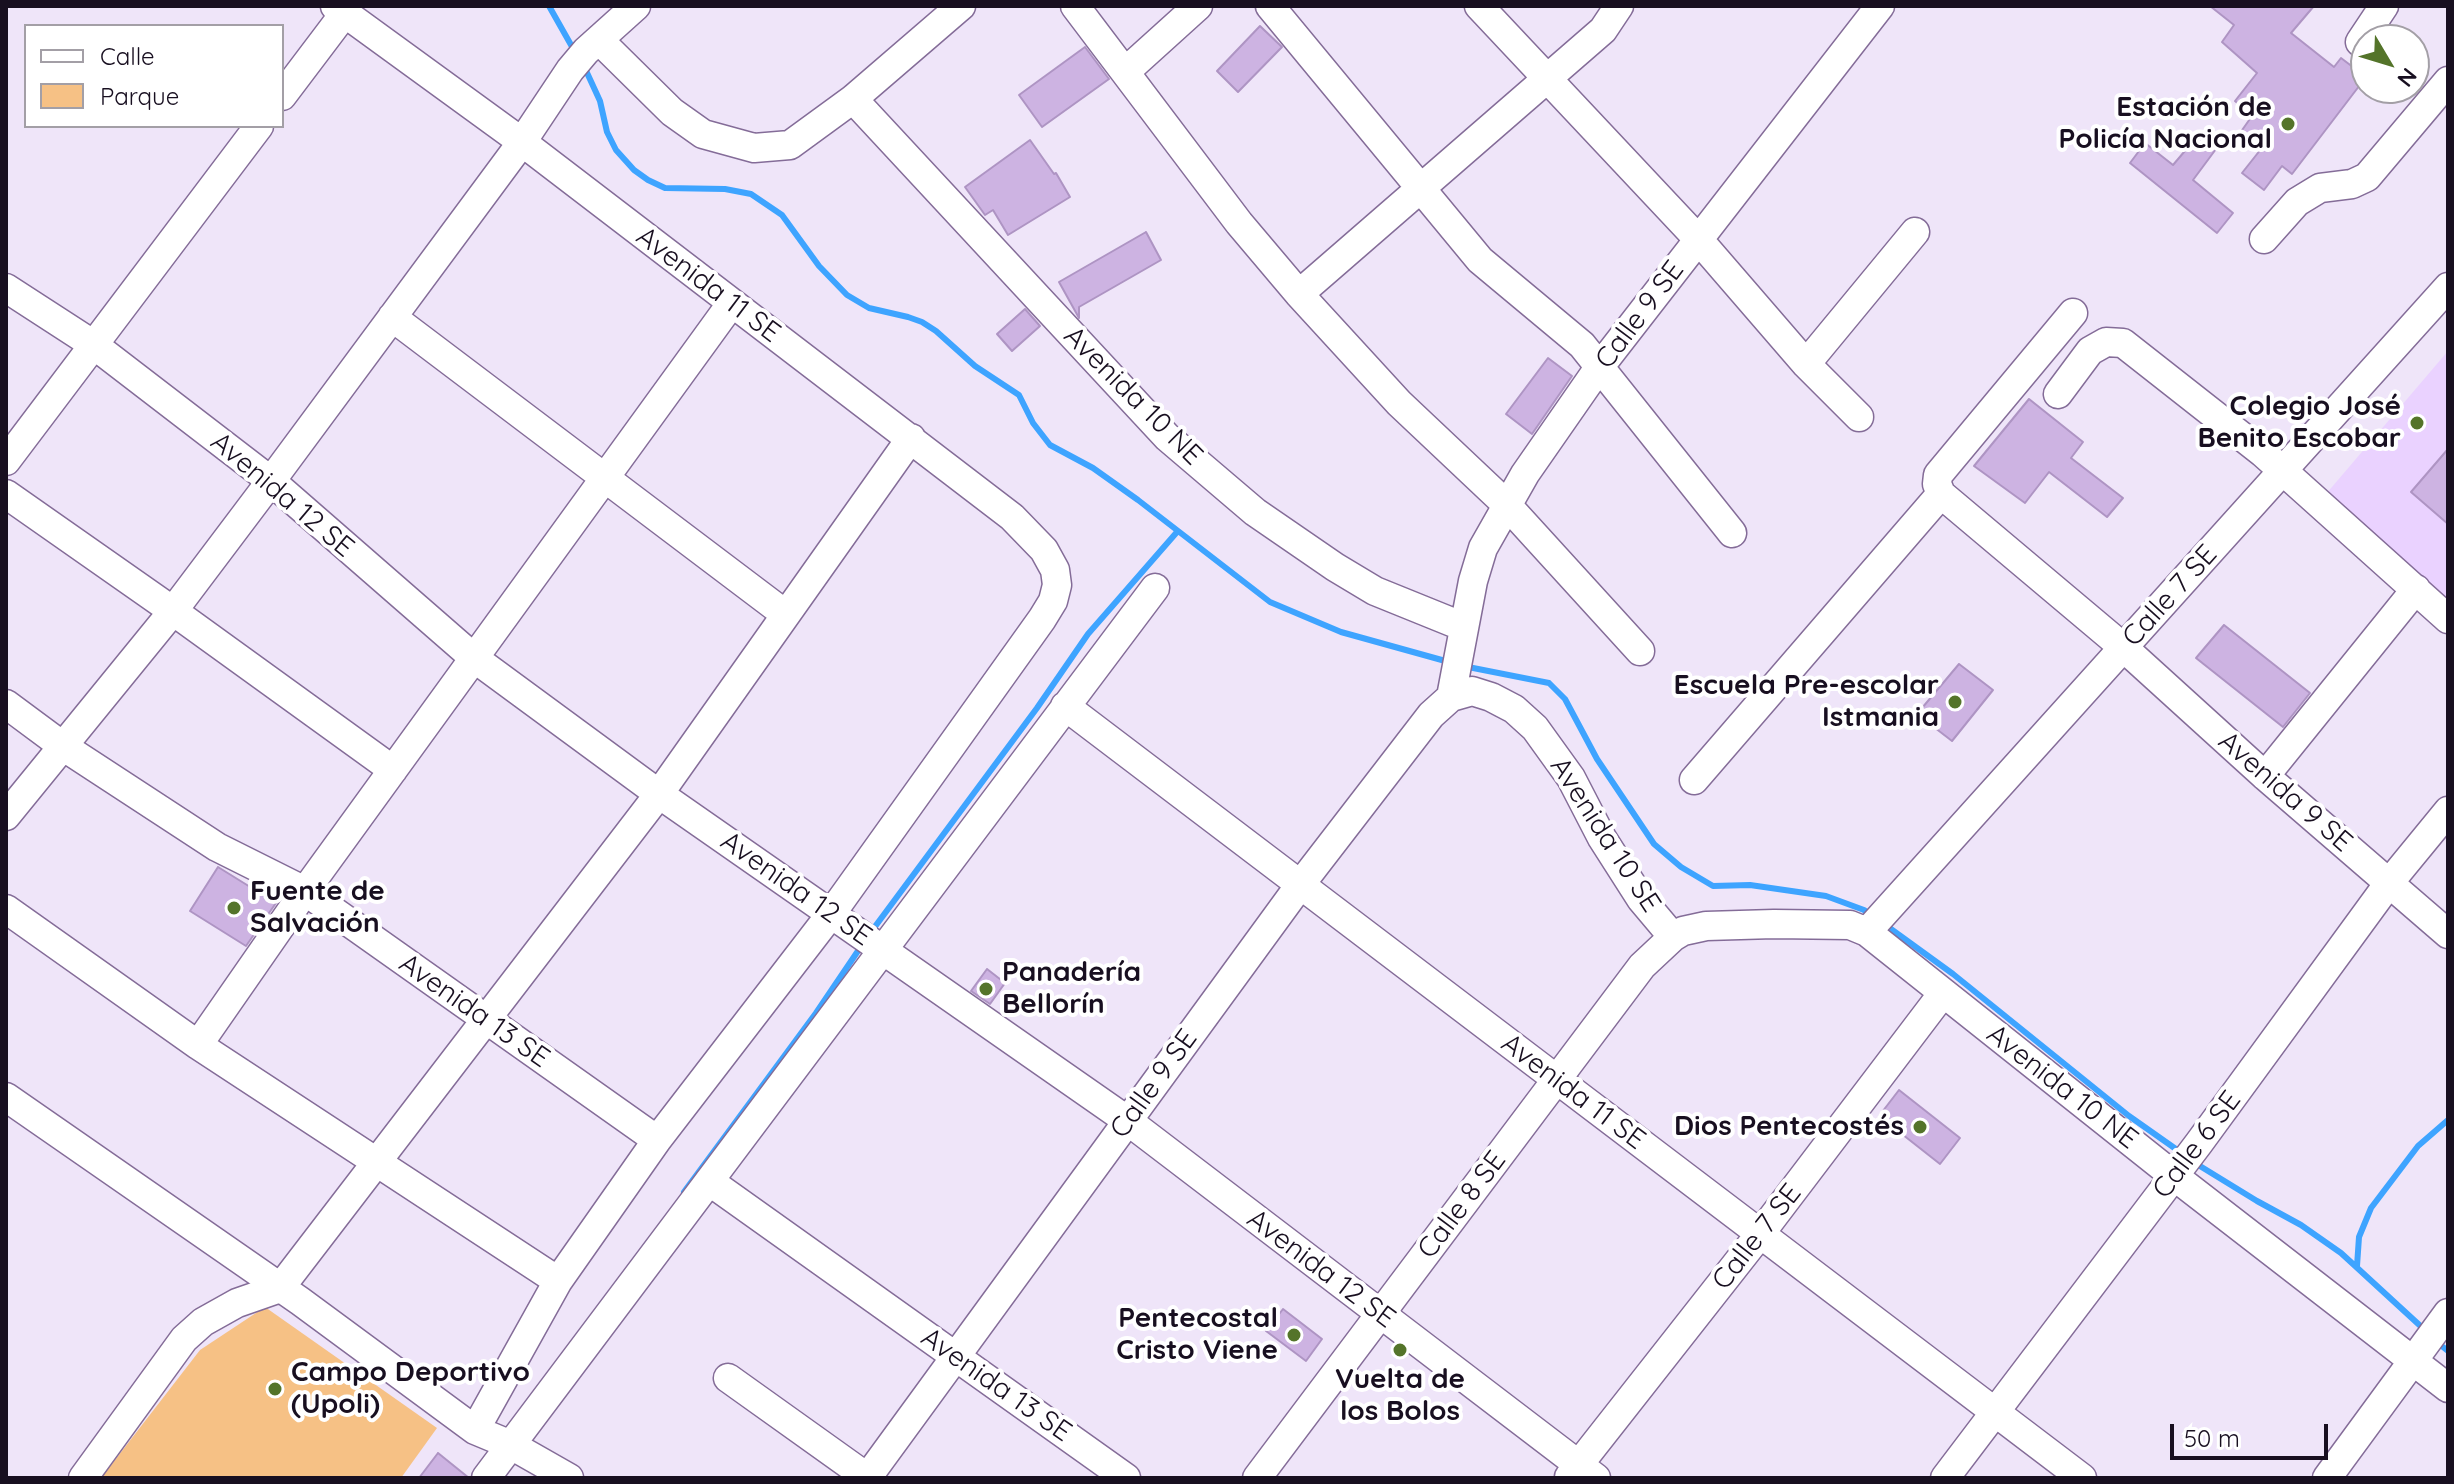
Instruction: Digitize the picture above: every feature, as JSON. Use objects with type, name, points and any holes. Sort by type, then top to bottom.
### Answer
[{"type":"street","points":[[6,816],[173,611],[585,54],[636,6]]},
{"type":"street","points":[[585,54],[703,134],[754,148],[790,145],[853,99],[961,6]]},
{"type":"street","points":[[1075,6],[1239,223],[1299,294],[1399,403],[1506,504],[1640,651]]},
{"type":"street","points":[[1125,72],[1198,6]]},
{"type":"street","points":[[1270,6],[1480,260],[1582,345],[1598,369],[1732,533]]},
{"type":"street","points":[[1479,6],[1698,239],[1806,364],[1859,417]]},
{"type":"street","points":[[1299,294],[1603,30],[1619,6]]},
{"type":"street","points":[[2372,24],[2384,6]]},
{"type":"street","name":"Calle 9 SE","points":[[867,1478],[1300,885],[1431,715],[1457,665],[1473,581],[1483,548],[1506,504],[1598,369],[1874,8]]},
{"type":"street","points":[[284,93],[340,10]]},
{"type":"street","name":"Avenida 11 SE","points":[[340,10],[522,142],[911,438],[1012,517],[1044,550],[1055,570],[1057,585],[1053,601],[861,934]]},
{"type":"street","points":[[2264,239],[2297,202],[2320,188],[2352,184],[2367,177],[2431,89]]},
{"type":"street","name":"Avenida 10 NE","points":[[853,99],[1167,437],[1255,512],[1375,591],[1457,665]]},
{"type":"street","points":[[6,461],[257,128]]},
{"type":"street","points":[[1806,364],[1915,232]]},
{"type":"street","name":"Calle 7 SE","points":[[1878,920],[2448,287]]},
{"type":"street","name":"Avenida 12 SE","points":[[6,288],[94,345],[271,481],[474,658],[659,794],[1128,1121],[1381,1315],[1581,1474]]},
{"type":"street","points":[[198,1045],[305,891],[731,304]]},
{"type":"street","points":[[1694,780],[1941,494],[1938,475],[2073,313]]},
{"type":"street","points":[[392,317],[785,614]]},
{"type":"street","points":[[2058,394],[2090,351],[2106,342],[2123,343],[2283,470],[2448,619]]},
{"type":"street","points":[[83,1478],[184,1339],[203,1322],[237,1303],[280,1288],[659,794],[911,438]]},
{"type":"street","points":[[6,494],[393,770]]},
{"type":"street","name":"Avenida 9 SE","points":[[1941,494],[2124,648],[2265,776],[2448,934]]},
{"type":"street","points":[[475,1430],[558,1281],[657,1140],[861,934],[1065,706],[1155,588]]},
{"type":"street","points":[[2265,776],[2416,589]]},
{"type":"street","name":"Avenida 10 SE","points":[[1457,665],[1472,691],[1514,709],[1535,728],[1571,778],[1602,838],[1641,899],[1673,937],[1683,931],[1706,926],[1850,925],[1878,920]]},
{"type":"street","name":"Avenida 13 SE","points":[[6,704],[64,747],[217,847],[305,891],[657,1140]]},
{"type":"street","name":"Avenida 11 SE","points":[[1065,706],[2082,1478]]},
{"type":"street","name":"Calle 6 SE","points":[[1945,1478],[2177,1173],[2389,883],[2448,811]]},
{"type":"street","points":[[6,909],[198,1045],[558,1281]]},
{"type":"street","name":"Avenida 10 NE","points":[[1878,920],[1943,993],[2177,1173],[2430,1337],[2448,1388]]},
{"type":"street","points":[[486,1478],[709,1181],[861,934]]},
{"type":"street","name":"Calle 8 SE","points":[[1257,1478],[1642,966],[1673,937]]},
{"type":"street","name":"Calle 7 SE","points":[[1581,1474],[1943,993]]},
{"type":"street","points":[[6,1097],[280,1288],[475,1430],[511,1445],[569,1478]]},
{"type":"street","name":"Avenida 13 SE","points":[[709,1181],[1126,1478]]},
{"type":"street","points":[[2327,1478],[2430,1337]]},
{"type":"street","points":[[728,1378],[867,1478]]},
{"type":"shaded area","name":"Colegio José Benito Escobar","points":[[2448,351],[2448,599],[2326,494]]},
{"type":"green space","name":"Campo Deportivo (Upoli)","points":[[265,1307],[437,1428],[401,1478],[101,1478],[200,1350]]},
{"type":"building","name":"Estación de Policía Nacional","points":[[2210,6],[2314,6],[2291,33],[2334,67],[2341,58],[2350,65],[2350,98],[2292,174],[2282,166],[2264,190],[2242,173],[2261,149],[2240,133],[2252,116],[2235,101],[2257,73],[2222,42],[2234,25]]},
{"type":"building","points":[[1260,26],[1282,47],[1238,92],[1217,71]]},
{"type":"building","points":[[1085,47],[1109,79],[1042,127],[1019,95]]},
{"type":"building","points":[[2201,132],[2219,145],[2193,180],[2233,213],[2217,233],[2130,163],[2145,143],[2173,165]]},
{"type":"building","points":[[1030,140],[1070,197],[1008,235],[993,210],[985,215],[965,187]]},
{"type":"building","points":[[1146,232],[1161,260],[1079,307],[1079,318],[1059,282]]},
{"type":"building","points":[[1025,309],[1040,326],[1012,351],[997,334]]},
{"type":"building","points":[[1548,358],[1572,376],[1532,434],[1506,414]]},
{"type":"building","points":[[2029,399],[2083,442],[2071,458],[2123,498],[2107,517],[2049,472],[2025,503],[1974,466]]},
{"type":"building","points":[[2448,449],[2448,524],[2411,492]]},
{"type":"building","points":[[2224,625],[2310,693],[2283,727],[2196,658]]},
{"type":"building","name":"Escuela Pre-escolar Istmania","points":[[1959,664],[1993,690],[1952,741],[1917,714]]},
{"type":"building","name":"Fuente de Salvación","points":[[218,867],[276,903],[246,946],[190,911]]},
{"type":"building","name":"Panadería Bellorín","points":[[987,969],[1005,983],[990,1004],[971,991]]},
{"type":"building","name":"Dios Pentecostés","points":[[1899,1090],[1960,1138],[1940,1164],[1879,1116]]},
{"type":"building","name":"Pentecostal Cristo Viene","points":[[1283,1309],[1322,1339],[1306,1361],[1266,1331]]},
{"type":"building","points":[[438,1453],[469,1478],[419,1478]]},
{"type":"waterway","points":[[549,6],[575,52]]},
{"type":"waterway","points":[[583,64],[600,101],[607,132],[616,150],[648,180],[665,188],[725,189],[751,194],[782,215],[819,266],[847,295],[869,308],[908,317],[936,331],[975,366],[1019,395],[1033,423],[1050,445],[1093,468],[1138,500],[1270,602],[1341,632],[1449,662]]},
{"type":"waterway","points":[[871,932],[1088,634],[1177,532]]},
{"type":"waterway","points":[[1463,666],[1549,683],[1565,699],[1597,759],[1654,844],[1681,867],[1713,886],[1750,885],[1826,896],[1872,916]]},
{"type":"waterway","points":[[1884,924],[1953,974],[2129,1116],[2183,1154]]},
{"type":"waterway","points":[[684,1192],[816,1013],[862,945]]},
{"type":"waterway","points":[[2357,1266],[2359,1237],[2371,1208],[2418,1146],[2448,1120]]},
{"type":"waterway","points":[[2195,1163],[2301,1225],[2341,1253],[2427,1332]]},
{"type":"waterway","points":[[2438,1343],[2448,1351]]},
{"type":"place","name":"Estación de Policía Nacional","points":[[2288,124]]},
{"type":"place","name":"Colegio José Benito Escobar","points":[[2417,423]]},
{"type":"place","name":"Escuela Pre-escolar Istmania","points":[[1955,702]]},
{"type":"place","name":"Fuente de Salvación","points":[[234,908]]},
{"type":"place","name":"Panadería Bellorín","points":[[986,989]]},
{"type":"place","name":"Dios Pentecostés","points":[[1920,1127]]},
{"type":"place","name":"Pentecostal Cristo Viene","points":[[1294,1335]]},
{"type":"place","name":"Vuelta de los Bolos","points":[[1400,1350]]},
{"type":"place","name":"Campo Deportivo (Upoli)","points":[[275,1389]]}]
